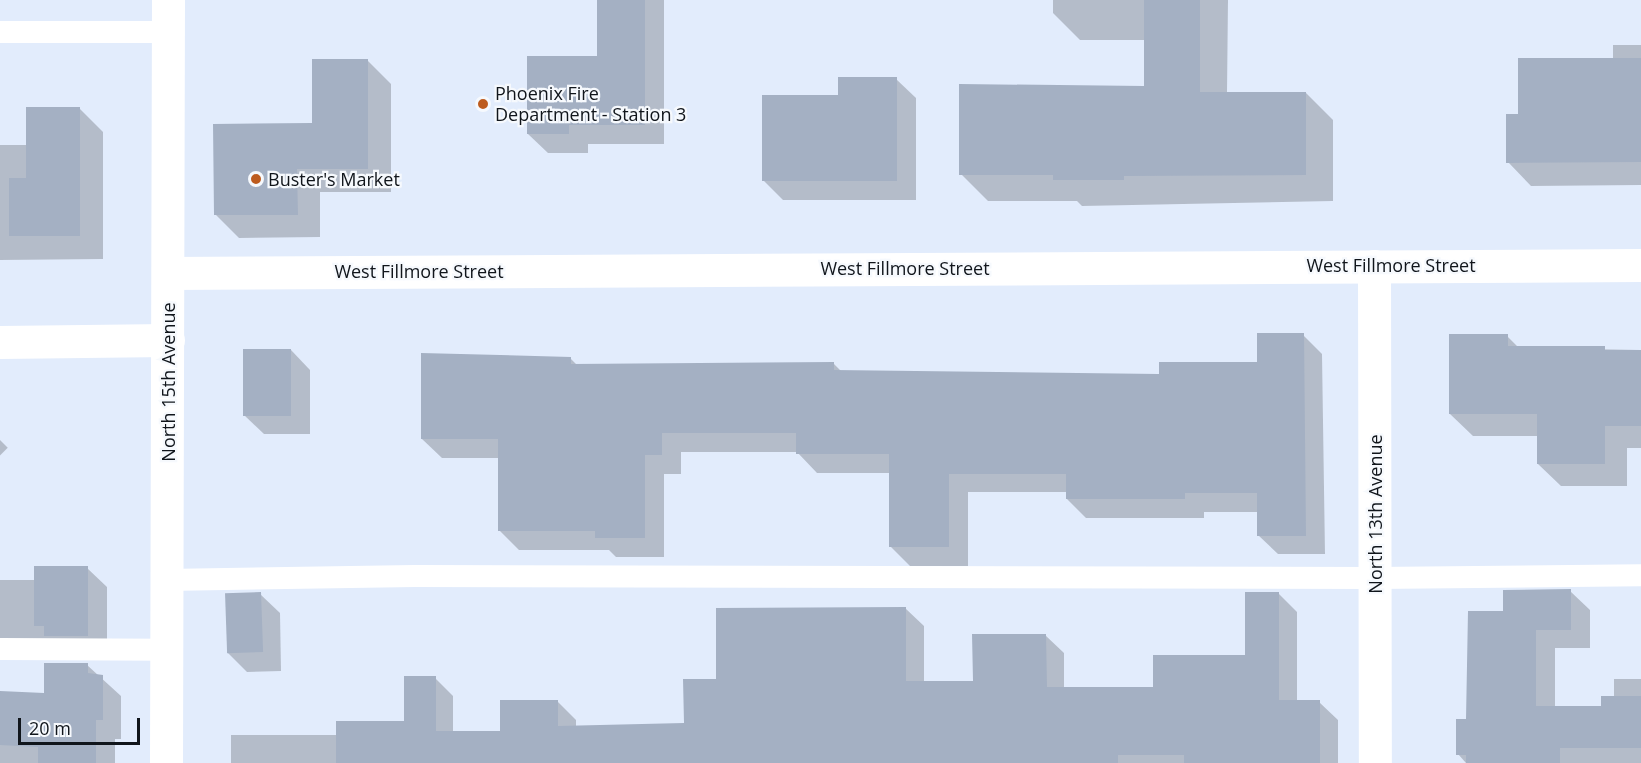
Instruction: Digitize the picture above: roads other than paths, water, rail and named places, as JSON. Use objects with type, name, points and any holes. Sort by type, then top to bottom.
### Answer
[{"type":"street","name":"North 15th Avenue","points":[[166,763],[168,16]]},
{"type":"street","name":"West Fillmore Street","points":[[168,273],[1641,264]]},
{"type":"street","name":"North 13th Avenue","points":[[1374,266],[1375,763]]},
{"type":"street","points":[[0,342],[168,340]]},
{"type":"lane","points":[[0,32],[168,16]]},
{"type":"lane","points":[[166,580],[415,576],[1375,578],[1641,575]]},
{"type":"lane","points":[[0,649],[166,650]]},
{"type":"place","name":"Phoenix Fire Department - Station 3","points":[[483,104]]},
{"type":"place","name":"Buster's Market","points":[[256,179]]}]
